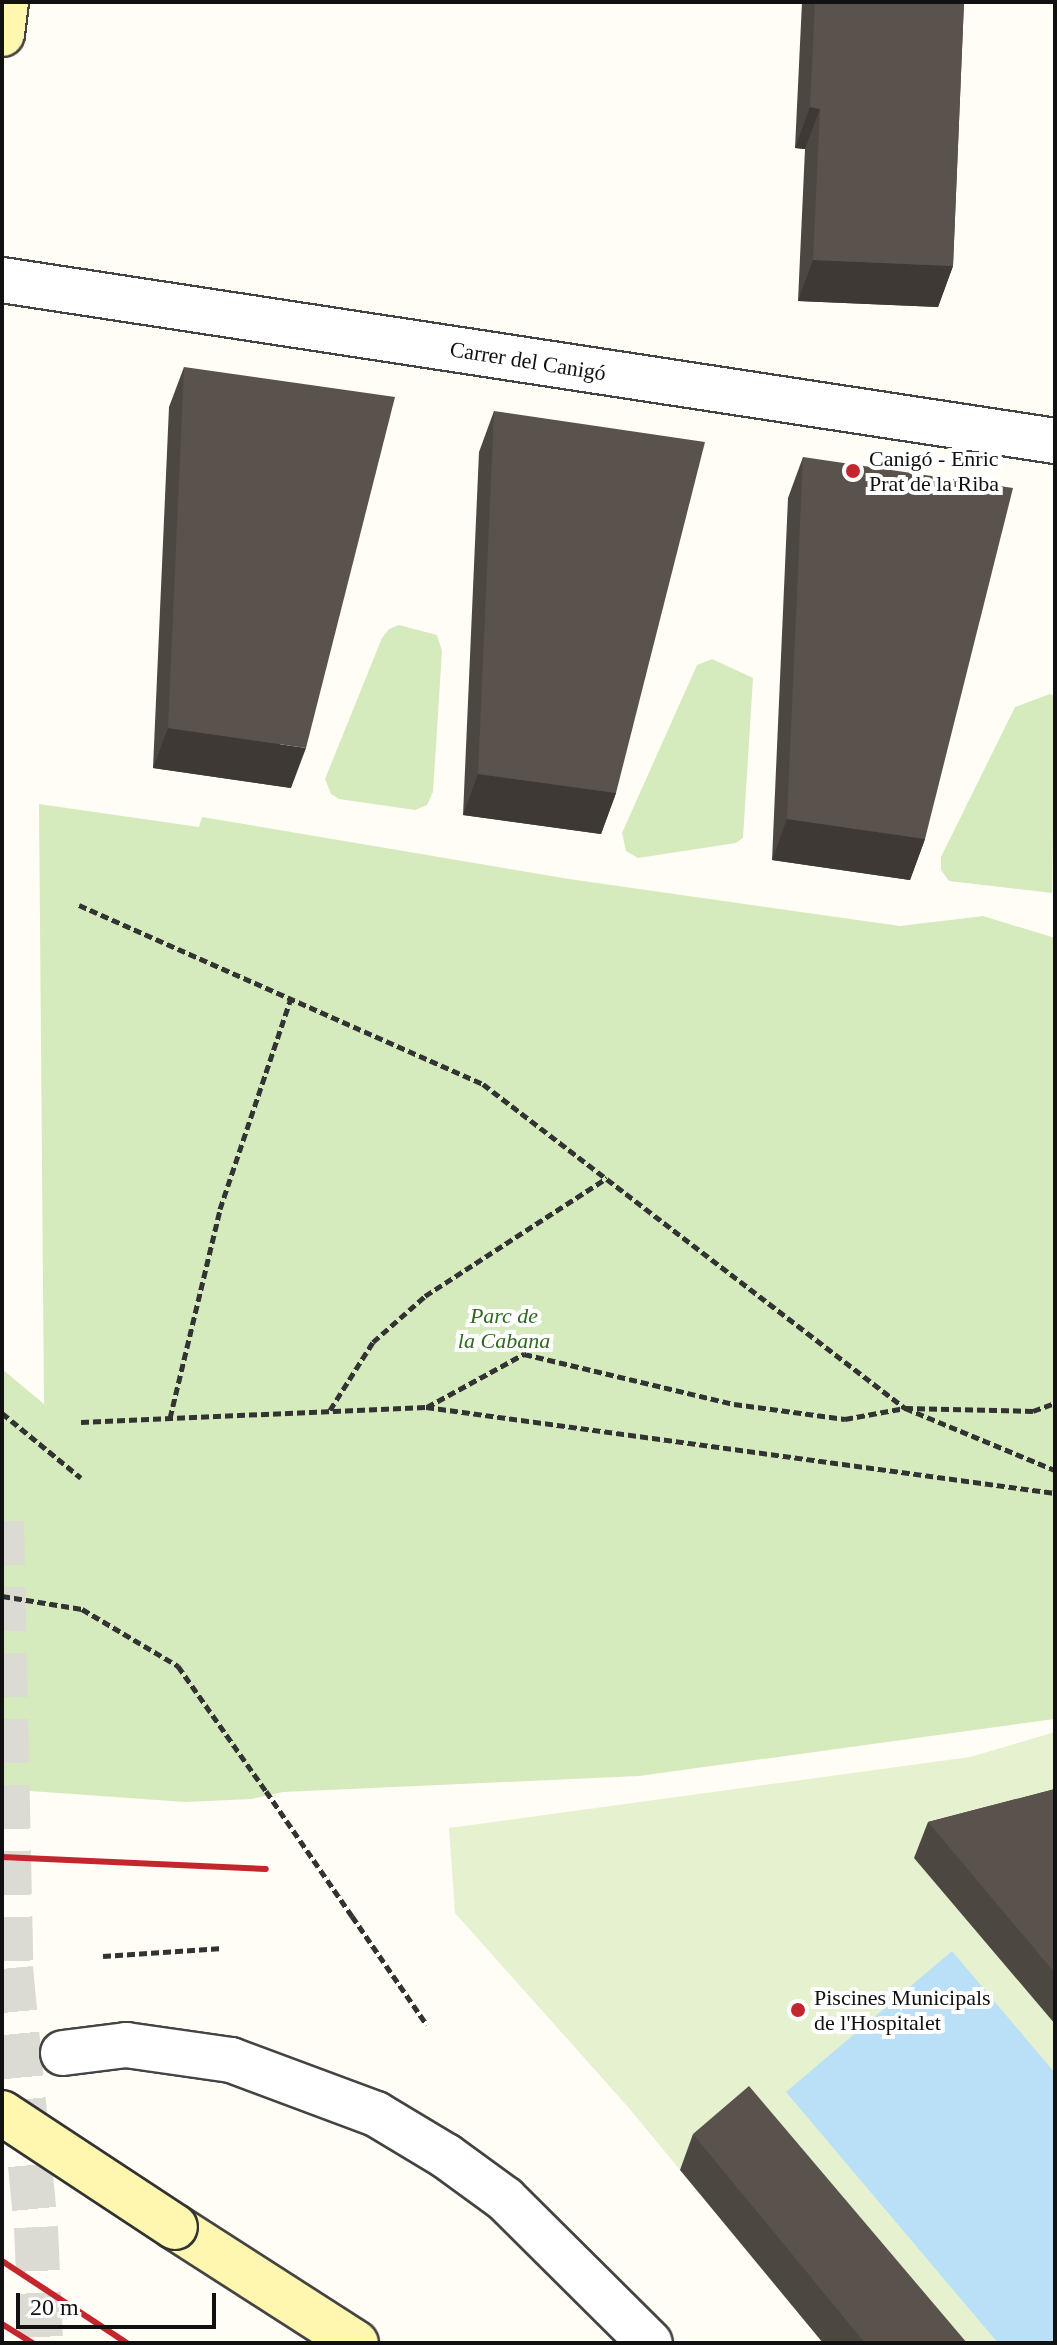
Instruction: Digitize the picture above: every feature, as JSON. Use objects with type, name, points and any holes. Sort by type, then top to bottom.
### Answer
[{"type":"street","name":"Carrer del Canigó","points":[[2,280],[1055,441]]},
{"type":"street","points":[[63,2053],[126,2045],[231,2060],[376,2114],[446,2156],[505,2199],[650,2343]]},
{"type":"street","points":[[2,2113],[356,2343]]},
{"type":"path","points":[[79,905],[483,1084],[905,1408],[1055,1470]]},
{"type":"path","points":[[170,1418],[220,1209],[291,998]]},
{"type":"path","points":[[329,1411],[373,1342],[425,1296],[607,1178]]},
{"type":"path","points":[[426,1407],[524,1354],[734,1404],[845,1419],[905,1408],[1033,1411],[1055,1403]]},
{"type":"path","points":[[81,1422],[426,1407],[1055,1493]]},
{"type":"path","points":[[2,1413],[81,1478]]},
{"type":"path","points":[[2,1596],[82,1609],[178,1666],[427,2025]]},
{"type":"path","points":[[103,1956],[223,1948]]},
{"type":"green space","points":[[399,625],[437,635],[442,651],[433,792],[427,805],[415,810],[339,799],[331,794],[325,779],[382,638],[389,629]]},
{"type":"green space","points":[[712,659],[753,678],[743,838],[736,843],[638,858],[626,851],[622,833],[697,665]]},
{"type":"green space","points":[[1050,694],[1055,696],[1052,893],[949,881],[941,870],[941,857],[1015,707]]},
{"type":"green space","name":"Parc de la Cabana","points":[[39,804],[199,827],[202,817],[569,879],[900,926],[983,916],[1055,938],[1055,1719],[639,1776],[283,1792],[252,1799],[185,1802],[2,1789],[2,1369],[44,1404]]},
{"type":"green space","name":"Piscines Municipals de l'Hospitalet","points":[[1055,1732],[1055,2343],[823,2343],[628,2107],[455,1913],[449,1828],[970,1757]]},
{"type":"water","points":[[952,1951],[1055,2073],[1055,2343],[998,2343],[786,2092]]},
{"type":"building","points":[[815,2],[964,2],[953,266],[813,260],[820,109],[810,107]]},
{"type":"building","points":[[184,367],[395,397],[306,748],[168,728]]},
{"type":"building","points":[[494,411],[705,442],[616,793],[478,774]]},
{"type":"building","points":[[803,457],[1013,488],[925,839],[787,819]]},
{"type":"building","points":[[1055,1789],[1055,1973],[928,1822]]},
{"type":"building","points":[[749,2086],[967,2343],[865,2343],[693,2134]]},
{"type":"tunnel","points":[[2,1521],[11,1968],[36,2227],[41,2343]]},
{"type":"railway","points":[[2,1857],[266,1869]]},
{"type":"railway","points":[[2,2261],[127,2343]]},
{"type":"railway","points":[[2,2324],[32,2343]]},
{"type":"place","name":"Canigó - Enric Prat de la Riba","points":[[853,471]]},
{"type":"place","name":"Piscines Municipals de l'Hospitalet","points":[[798,2010]]}]
